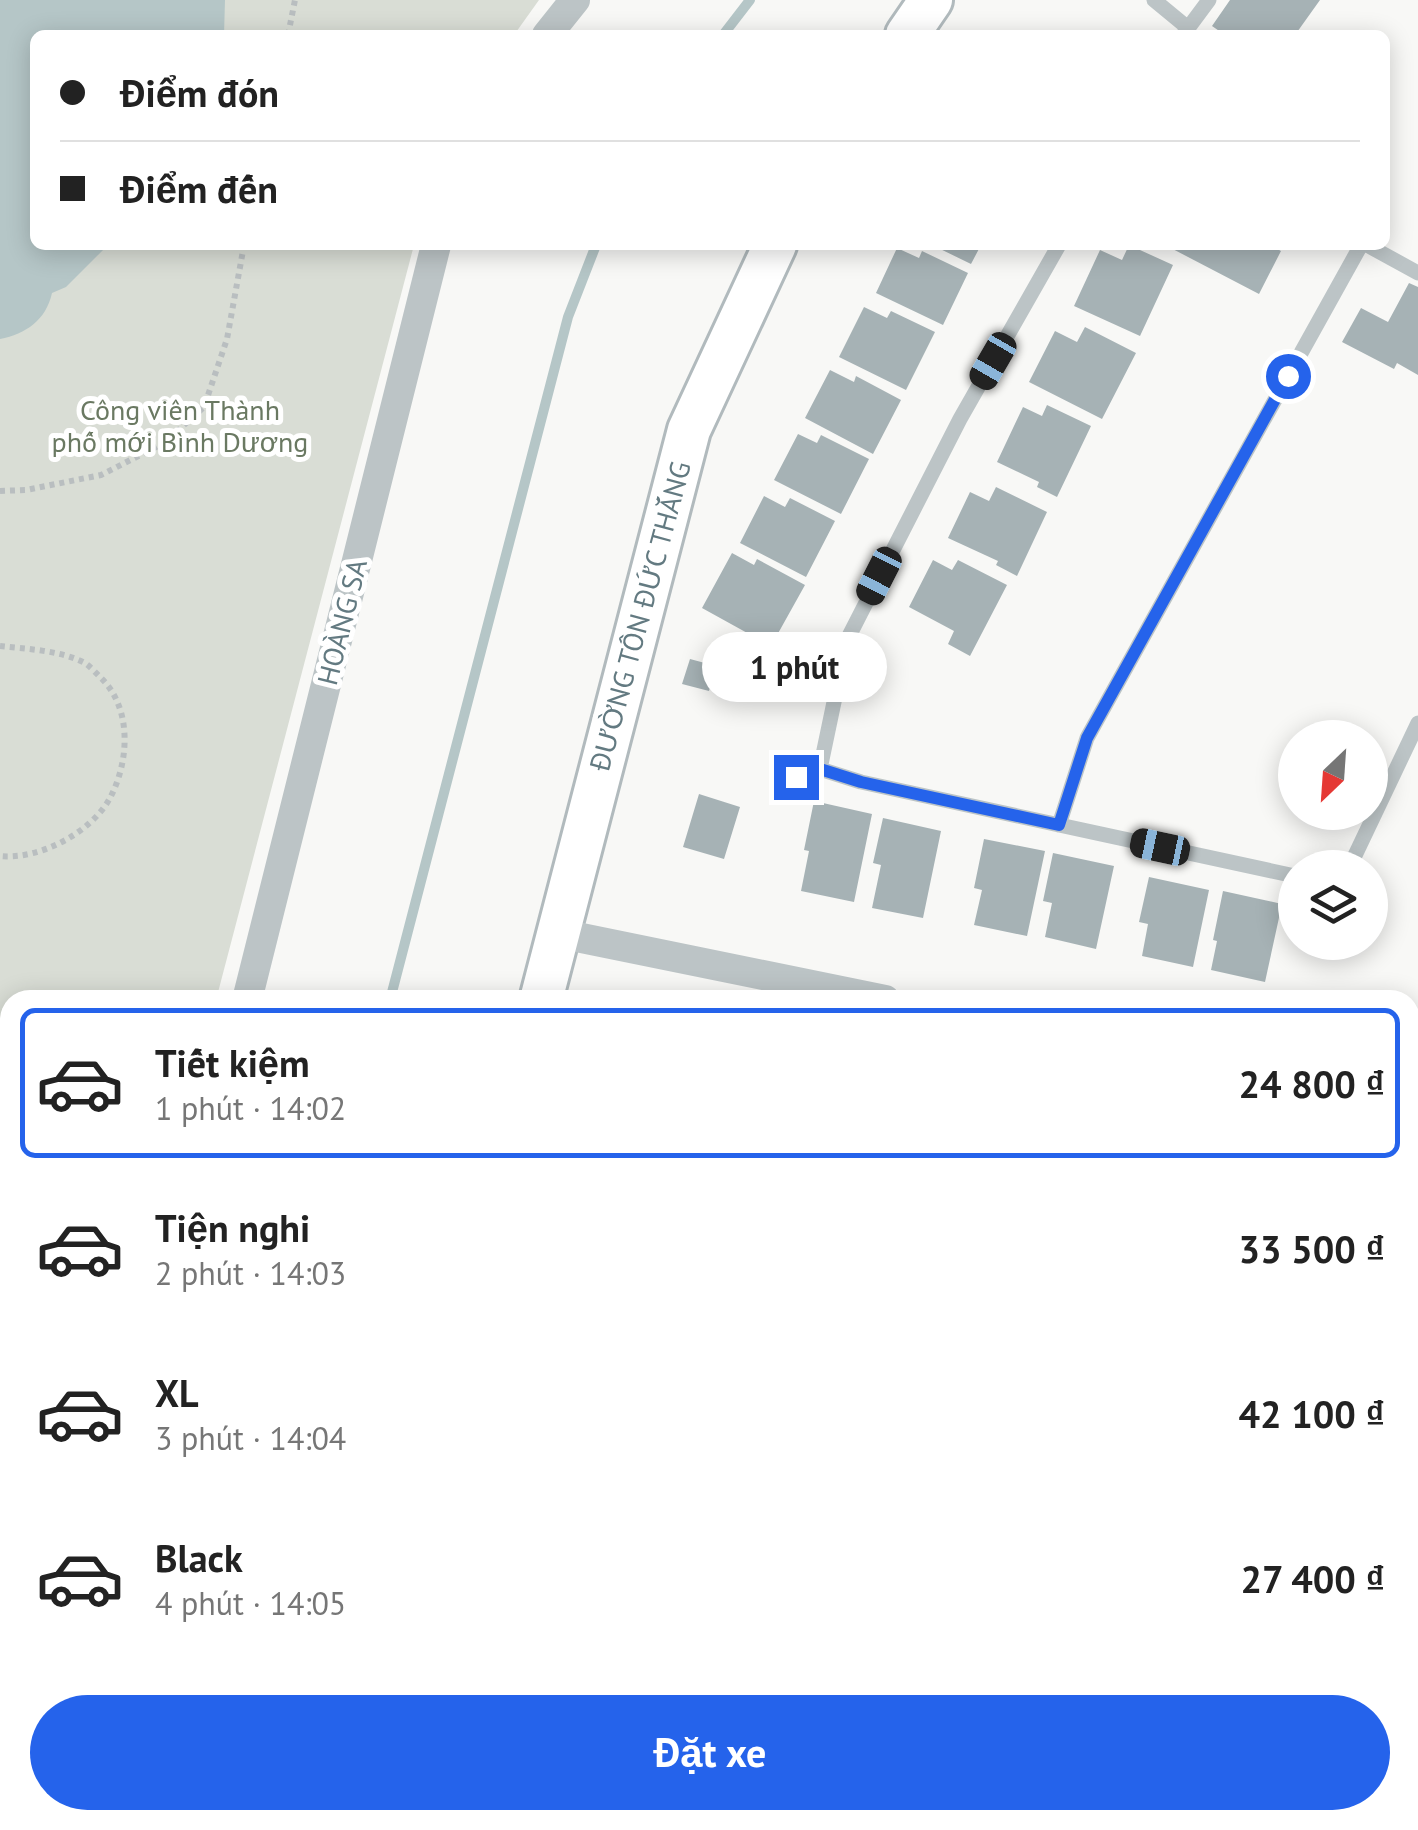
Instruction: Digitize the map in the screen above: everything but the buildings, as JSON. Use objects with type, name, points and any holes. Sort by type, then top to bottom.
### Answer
[{"type":"street","points":[[551,30],[575,0]]},
{"type":"street","points":[[910,30],[931,0]]},
{"type":"street","name":"HOÀNG SA","points":[[250,990],[435,250]]},
{"type":"street","name":"ĐƯỜNG TÔN ĐỨC THẮNG","points":[[543,990],[689,430],[774,250]]},
{"type":"street","points":[[557,932],[837,990]]},
{"type":"lane","points":[[1154,0],[1184,30]]},
{"type":"lane","points":[[1188,30],[1210,0]]},
{"type":"lane","points":[[820,769],[846,640],[960,419],[1057,250]]},
{"type":"lane","points":[[1059,825],[1087,738],[1361,250]]},
{"type":"lane","points":[[1373,250],[1418,274]]},
{"type":"lane","points":[[1358,850],[1418,723]]},
{"type":"lane","points":[[796,777],[820,769],[861,782],[1278,872]]},
{"type":"path","points":[[289,30],[295,0]]},
{"type":"path","points":[[0,491],[26,490],[102,475],[164,443],[204,407],[227,339],[243,250]]},
{"type":"path","points":[[0,646],[84,662],[114,690],[124,724],[124,754],[109,799],[83,829],[53,847],[14,858],[0,856]]},
{"type":"green space","name":"Công viên Thành phố mới Bình Dương","points":[[0,0],[539,0],[518,30],[30,30],[30,250],[413,250],[219,990],[0,990]]},
{"type":"shaded area","points":[[0,0],[225,0],[224,30],[30,30],[30,250],[103,250],[66,287],[52,293],[34,324],[0,339]]},
{"type":"waterway","points":[[727,30],[750,0]]},
{"type":"waterway","points":[[393,990],[568,317],[594,250]]},
{"type":"route","points":[[796,777],[820,769],[861,782],[1059,825],[1087,738],[1288,376]]}]
